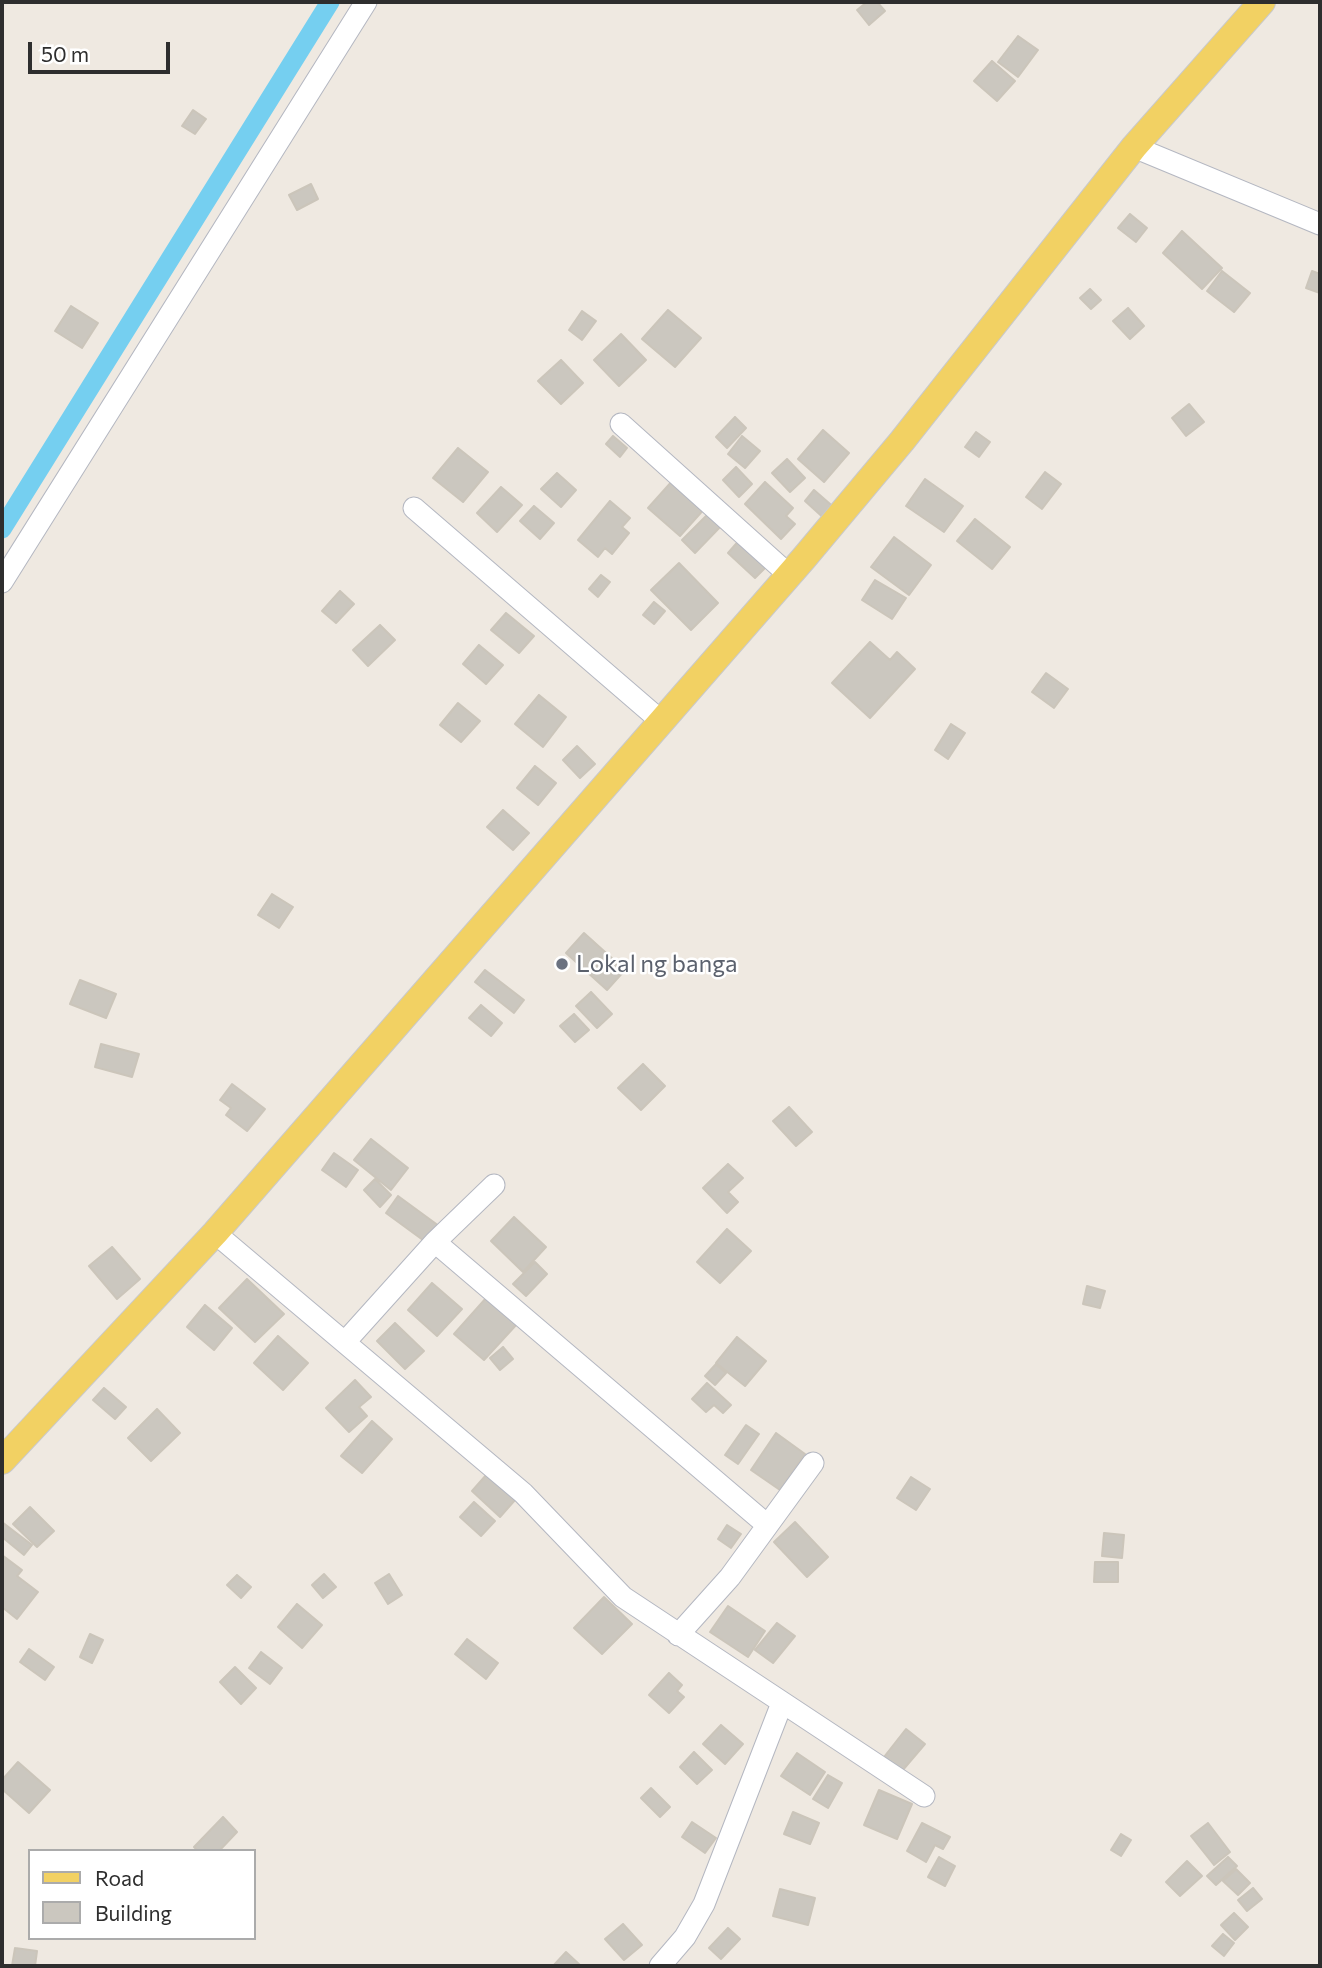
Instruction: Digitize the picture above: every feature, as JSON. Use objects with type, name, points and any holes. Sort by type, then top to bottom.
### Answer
[{"type":"main road","points":[[2,1461],[215,1233],[789,575],[902,441],[1134,147],[1262,2]]},
{"type":"street","points":[[2,582],[366,2]]},
{"type":"street","points":[[1134,147],[1320,224]]},
{"type":"street","points":[[621,424],[789,575]]},
{"type":"street","points":[[414,508],[661,721]]},
{"type":"street","points":[[345,1342],[435,1242],[494,1185]]},
{"type":"street","points":[[215,1233],[523,1493],[623,1597],[924,1796]]},
{"type":"street","points":[[435,1242],[766,1524]]},
{"type":"street","points":[[678,1635],[730,1577],[813,1463]]},
{"type":"street","points":[[660,1966],[685,1937],[704,1904],[782,1703]]},
{"type":"building","points":[[867,2],[877,2],[885,11],[869,25],[857,10]]},
{"type":"building","points":[[1018,36],[1038,50],[1018,77],[998,62]]},
{"type":"building","points":[[992,61],[1015,81],[997,101],[974,81]]},
{"type":"building","points":[[193,110],[206,119],[195,134],[182,126]]},
{"type":"building","points":[[311,184],[318,199],[297,210],[289,195]]},
{"type":"building","points":[[1130,214],[1147,228],[1136,242],[1118,228]]},
{"type":"building","points":[[1182,231],[1222,268],[1202,289],[1163,253]]},
{"type":"building","points":[[1222,271],[1250,293],[1234,312],[1207,291]]},
{"type":"building","points":[[1312,271],[1320,274],[1320,293],[1306,288]]},
{"type":"building","points":[[1090,289],[1101,300],[1091,309],[1080,298]]},
{"type":"building","points":[[71,306],[98,323],[82,348],[55,331]]},
{"type":"building","points":[[1128,308],[1144,326],[1130,339],[1113,321]]},
{"type":"building","points":[[668,310],[701,338],[675,367],[642,339]]},
{"type":"building","points":[[582,311],[596,321],[582,340],[569,330]]},
{"type":"building","points":[[621,334],[646,360],[619,386],[594,360]]},
{"type":"building","points":[[561,360],[583,383],[561,404],[538,381]]},
{"type":"building","points":[[1189,404],[1204,422],[1186,436],[1172,418]]},
{"type":"building","points":[[735,417],[746,428],[727,448],[716,437]]},
{"type":"building","points":[[823,430],[849,453],[824,482],[798,459]]},
{"type":"building","points":[[976,432],[990,442],[979,457],[965,447]]},
{"type":"building","points":[[613,436],[627,448],[620,457],[606,444]]},
{"type":"building","points":[[742,436],[760,451],[745,468],[728,454]]},
{"type":"building","points":[[458,448],[488,472],[463,502],[433,478]]},
{"type":"building","points":[[787,459],[805,478],[790,492],[772,473]]},
{"type":"building","points":[[736,467],[752,484],[739,497],[723,480]]},
{"type":"building","points":[[1045,472],[1061,484],[1042,509],[1026,497]]},
{"type":"building","points":[[557,473],[576,490],[561,507],[541,489]]},
{"type":"building","points":[[674,479],[706,507],[680,536],[648,508]]},
{"type":"building","points":[[925,479],[963,506],[944,532],[906,506]]},
{"type":"building","points":[[765,482],[793,508],[786,516],[795,524],[781,539],[745,504]]},
{"type":"building","points":[[501,487],[522,505],[497,532],[477,513]]},
{"type":"building","points":[[814,490],[837,510],[827,521],[805,501]]},
{"type":"building","points":[[610,501],[630,518],[622,527],[629,533],[612,554],[605,548],[598,557],[578,540]]},
{"type":"building","points":[[534,506],[554,523],[540,539],[520,521]]},
{"type":"building","points":[[710,512],[723,524],[695,553],[682,540]]},
{"type":"building","points":[[975,519],[1010,547],[992,569],[957,541]]},
{"type":"building","points":[[742,537],[770,563],[755,578],[728,553]]},
{"type":"building","points":[[894,537],[931,565],[909,595],[871,567]]},
{"type":"building","points":[[679,563],[718,603],[691,630],[651,590]]},
{"type":"building","points":[[601,575],[610,582],[598,597],[589,589]]},
{"type":"building","points":[[875,580],[906,598],[892,619],[862,600]]},
{"type":"building","points":[[340,591],[354,604],[336,623],[322,611]]},
{"type":"building","points":[[654,602],[665,611],[654,624],[643,615]]},
{"type":"building","points":[[506,613],[534,636],[519,653],[491,630]]},
{"type":"building","points":[[380,625],[395,640],[368,666],[353,650]]},
{"type":"building","points":[[870,642],[890,660],[897,652],[915,669],[870,718],[832,683]]},
{"type":"building","points":[[479,645],[503,665],[486,684],[463,664]]},
{"type":"building","points":[[1046,673],[1068,689],[1054,708],[1032,692]]},
{"type":"building","points":[[539,695],[566,717],[543,747],[515,724]]},
{"type":"building","points":[[458,703],[480,721],[461,742],[440,725]]},
{"type":"building","points":[[951,724],[965,733],[948,759],[935,750]]},
{"type":"building","points":[[577,746],[595,764],[580,778],[563,760]]},
{"type":"building","points":[[535,766],[556,783],[538,805],[517,788]]},
{"type":"building","points":[[503,810],[529,833],[513,850],[487,827]]},
{"type":"building","points":[[272,894],[293,907],[279,928],[258,915]]},
{"type":"building","points":[[584,933],[625,970],[607,990],[566,953]]},
{"type":"building","points":[[485,970],[524,1000],[514,1013],[475,982]]},
{"type":"building","points":[[80,980],[116,994],[106,1018],[70,1004]]},
{"type":"building","points":[[591,992],[612,1014],[597,1028],[576,1006]]},
{"type":"building","points":[[481,1005],[502,1023],[491,1036],[469,1018]]},
{"type":"building","points":[[574,1014],[589,1030],[575,1042],[560,1026]]},
{"type":"building","points":[[101,1044],[139,1054],[132,1077],[95,1067]]},
{"type":"building","points":[[643,1064],[665,1086],[641,1110],[618,1088]]},
{"type":"building","points":[[232,1084],[265,1109],[247,1131],[226,1115],[231,1108],[220,1100]]},
{"type":"building","points":[[789,1107],[812,1132],[796,1146],[773,1121]]},
{"type":"building","points":[[371,1139],[408,1168],[391,1190],[354,1160]]},
{"type":"building","points":[[334,1153],[358,1170],[346,1187],[322,1170]]},
{"type":"building","points":[[728,1164],[743,1178],[728,1192],[738,1202],[727,1213],[703,1188]]},
{"type":"building","points":[[375,1179],[391,1195],[380,1207],[364,1190]]},
{"type":"building","points":[[398,1196],[439,1226],[427,1243],[386,1213]]},
{"type":"building","points":[[514,1217],[546,1247],[523,1272],[491,1241]]},
{"type":"building","points":[[727,1229],[751,1251],[720,1283],[697,1262]]},
{"type":"building","points":[[112,1247],[140,1279],[117,1299],[89,1266]]},
{"type":"building","points":[[535,1262],[547,1274],[526,1296],[513,1284]]},
{"type":"building","points":[[247,1279],[284,1314],[255,1342],[219,1308]]},
{"type":"building","points":[[432,1283],[462,1309],[437,1336],[408,1310]]},
{"type":"building","points":[[1087,1286],[1105,1291],[1100,1308],[1083,1304]]},
{"type":"building","points":[[487,1297],[517,1324],[484,1360],[454,1334]]},
{"type":"building","points":[[205,1305],[232,1328],[214,1350],[187,1327]]},
{"type":"building","points":[[395,1323],[424,1351],[405,1369],[377,1341]]},
{"type":"building","points":[[278,1336],[308,1363],[283,1390],[254,1363]]},
{"type":"building","points":[[737,1337],[766,1361],[745,1386],[716,1363]]},
{"type":"building","points":[[503,1347],[513,1359],[500,1370],[490,1358]]},
{"type":"building","points":[[716,1364],[726,1373],[715,1385],[705,1376]]},
{"type":"building","points":[[355,1380],[371,1397],[359,1407],[367,1416],[349,1432],[326,1408]]},
{"type":"building","points":[[707,1383],[731,1405],[723,1413],[714,1405],[706,1412],[692,1399]]},
{"type":"building","points":[[104,1388],[126,1407],[115,1419],[93,1400]]},
{"type":"building","points":[[157,1409],[180,1433],[151,1461],[128,1438]]},
{"type":"building","points":[[372,1421],[392,1439],[362,1473],[341,1456]]},
{"type":"building","points":[[746,1425],[759,1434],[738,1464],[725,1455]]},
{"type":"building","points":[[776,1433],[805,1454],[780,1490],[751,1470]]},
{"type":"building","points":[[487,1474],[515,1500],[500,1517],[472,1491]]},
{"type":"building","points":[[911,1477],[930,1489],[916,1510],[897,1498]]},
{"type":"building","points":[[474,1502],[495,1521],[481,1536],[460,1517]]},
{"type":"building","points":[[30,1507],[54,1531],[37,1547],[13,1524]]},
{"type":"building","points":[[2,1522],[32,1545],[24,1555],[2,1537]]},
{"type":"building","points":[[795,1522],[828,1557],[807,1577],[774,1542]]},
{"type":"building","points":[[727,1525],[741,1534],[731,1548],[718,1539]]},
{"type":"building","points":[[1104,1533],[1124,1535],[1122,1558],[1102,1556]]},
{"type":"building","points":[[2,1555],[22,1570],[17,1576],[38,1592],[17,1619],[2,1607]]},
{"type":"building","points":[[1095,1562],[1118,1562],[1118,1582],[1094,1582]]},
{"type":"building","points":[[324,1574],[336,1587],[323,1598],[312,1585]]},
{"type":"building","points":[[389,1574],[402,1595],[388,1604],[375,1583]]},
{"type":"building","points":[[237,1575],[251,1587],[241,1598],[227,1585]]},
{"type":"building","points":[[604,1597],[632,1624],[602,1654],[574,1628]]},
{"type":"building","points":[[297,1604],[322,1625],[302,1648],[278,1627]]},
{"type":"building","points":[[728,1606],[765,1631],[748,1657],[710,1632]]},
{"type":"building","points":[[777,1623],[795,1636],[773,1663],[755,1650]]},
{"type":"building","points":[[90,1634],[103,1640],[92,1663],[80,1657]]},
{"type":"building","points":[[467,1639],[498,1663],[486,1679],[455,1654]]},
{"type":"building","points":[[29,1649],[54,1667],[45,1680],[20,1662]]},
{"type":"building","points":[[261,1652],[282,1668],[270,1684],[249,1668]]},
{"type":"building","points":[[235,1667],[256,1688],[241,1704],[220,1682]]},
{"type":"building","points":[[669,1673],[682,1685],[677,1691],[684,1697],[669,1713],[649,1695]]},
{"type":"building","points":[[721,1725],[743,1744],[725,1764],[703,1744]]},
{"type":"building","points":[[906,1729],[925,1744],[902,1771],[884,1757]]},
{"type":"building","points":[[694,1752],[712,1770],[697,1784],[680,1767]]},
{"type":"building","points":[[797,1753],[825,1772],[810,1795],[781,1776]]},
{"type":"building","points":[[18,1762],[50,1790],[29,1813],[2,1789],[2,1780]]},
{"type":"building","points":[[828,1775],[842,1783],[828,1808],[813,1799]]},
{"type":"building","points":[[651,1788],[670,1807],[660,1817],[641,1798]]},
{"type":"building","points":[[879,1790],[912,1804],[897,1839],[864,1825]]},
{"type":"building","points":[[793,1812],[819,1823],[810,1844],[784,1834]]},
{"type":"building","points":[[223,1817],[237,1832],[221,1849],[194,1847]]},
{"type":"building","points":[[692,1822],[716,1838],[705,1853],[682,1837]]},
{"type":"building","points":[[922,1823],[950,1837],[943,1849],[935,1845],[926,1862],[907,1851]]},
{"type":"building","points":[[1208,1823],[1230,1852],[1214,1865],[1191,1836]]},
{"type":"building","points":[[1121,1834],[1131,1840],[1121,1856],[1111,1850]]},
{"type":"building","points":[[939,1857],[955,1866],[945,1886],[928,1877]]},
{"type":"building","points":[[1228,1857],[1237,1866],[1216,1885],[1207,1876]]},
{"type":"building","points":[[1187,1861],[1202,1876],[1180,1896],[1166,1882]]},
{"type":"building","points":[[1236,1869],[1250,1883],[1238,1895],[1223,1881]]},
{"type":"building","points":[[1253,1888],[1262,1899],[1247,1911],[1238,1900]]},
{"type":"building","points":[[780,1889],[815,1898],[808,1925],[773,1916]]},
{"type":"building","points":[[1234,1913],[1248,1927],[1235,1940],[1221,1925]]},
{"type":"building","points":[[623,1924],[642,1945],[624,1960],[605,1939]]},
{"type":"building","points":[[728,1928],[740,1939],[721,1959],[709,1948]]},
{"type":"building","points":[[1223,1934],[1234,1943],[1224,1956],[1212,1946]]},
{"type":"building","points":[[15,1948],[37,1951],[35,1966],[12,1966]]},
{"type":"building","points":[[566,1952],[581,1966],[553,1966]]},
{"type":"waterway","points":[[2,529],[330,2]]},
{"type":"place","name":"Lokal ng banga","points":[[562,964]]}]
